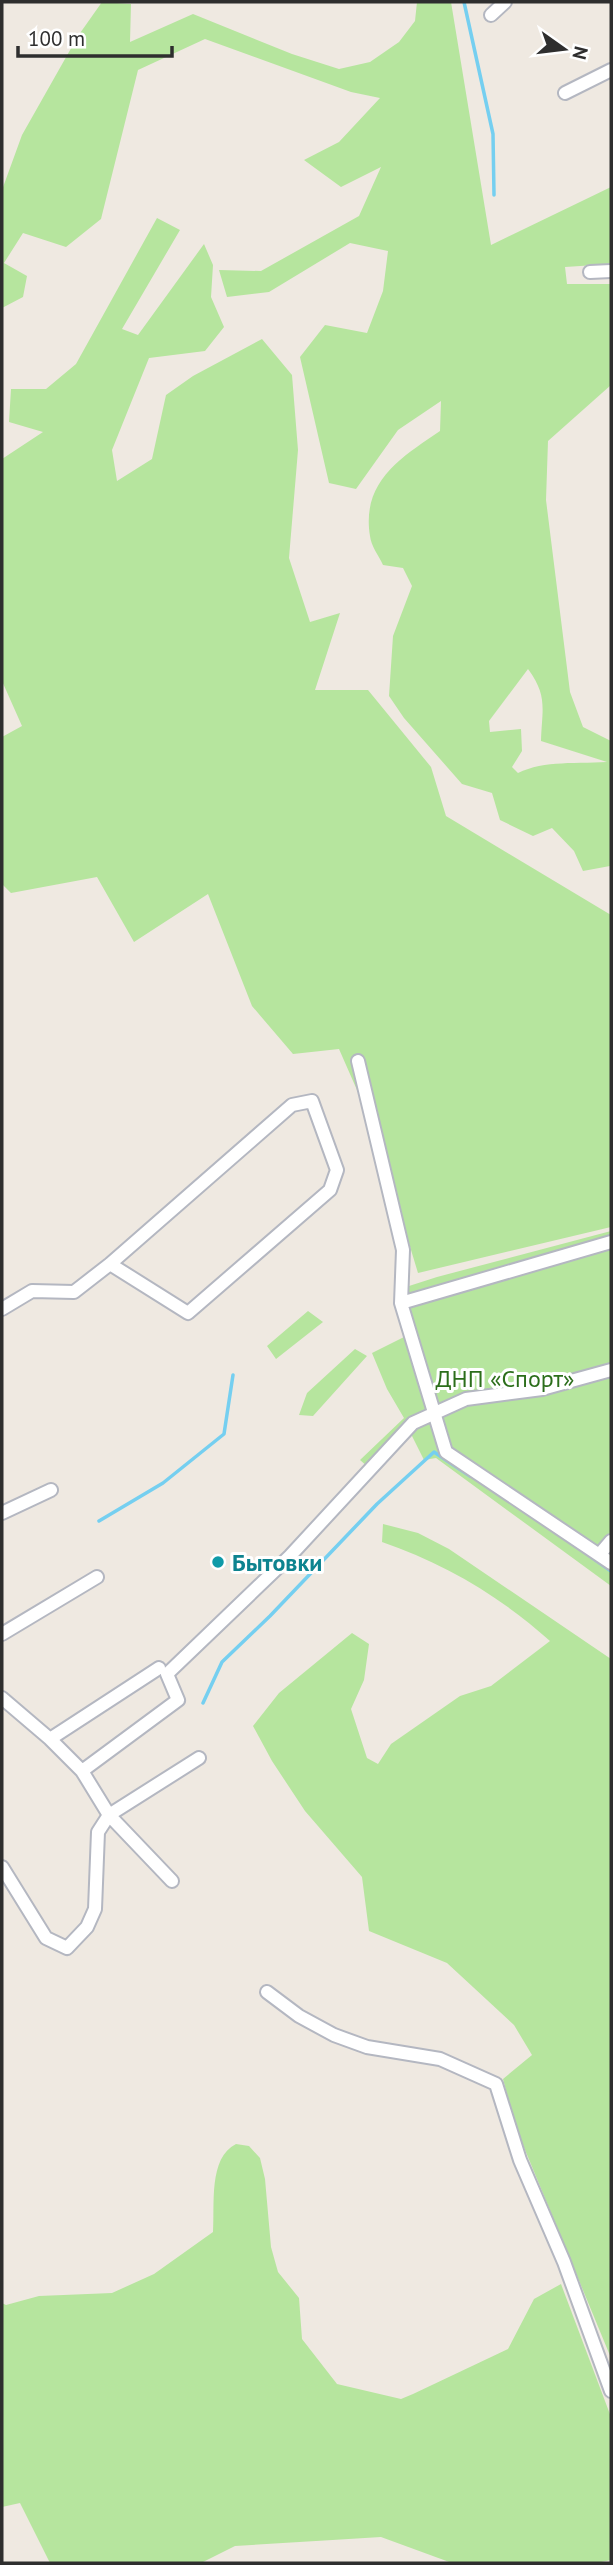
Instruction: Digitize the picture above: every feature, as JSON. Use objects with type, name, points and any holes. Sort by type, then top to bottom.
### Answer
[{"type":"street","points":[[491,15],[505,2]]},
{"type":"street","points":[[565,93],[611,70]]},
{"type":"street","points":[[590,272],[611,271]]},
{"type":"street","points":[[358,1061],[403,1250],[401,1303],[446,1452],[611,1563]]},
{"type":"street","points":[[2,1309],[32,1291],[74,1292],[110,1264],[292,1105],[312,1101],[337,1170],[330,1191],[188,1313],[110,1264]]},
{"type":"street","points":[[401,1303],[611,1242]]},
{"type":"street","points":[[82,1771],[178,1700],[167,1674],[290,1556],[413,1423],[466,1399],[542,1389],[611,1370]]},
{"type":"street","points":[[2,1513],[51,1490]]},
{"type":"street","points":[[599,1555],[611,1541]]},
{"type":"street","points":[[2,1634],[97,1577]]},
{"type":"street","points":[[50,1739],[159,1668]]},
{"type":"street","points":[[2,1699],[50,1739],[82,1771],[110,1815],[172,1881]]},
{"type":"street","points":[[2,1867],[46,1938],[67,1948],[88,1927],[95,1909],[98,1832],[110,1815],[199,1758]]},
{"type":"street","points":[[267,1992],[299,2016],[334,2035],[367,2047],[440,2059],[496,2084],[520,2160],[564,2262],[611,2390]]},
{"type":"green space","points":[[102,2],[131,4],[130,42],[193,14],[292,54],[339,69],[370,62],[399,42],[415,21],[417,2],[451,2],[491,245],[611,187],[611,264],[565,267],[567,284],[611,284],[611,385],[548,441],[546,500],[570,692],[583,727],[611,741],[610,866],[583,871],[574,851],[552,828],[533,836],[500,820],[492,793],[462,784],[404,718],[389,696],[393,636],[412,586],[403,568],[383,565],[373,547],[369,517],[378,485],[387,473],[440,431],[441,401],[398,430],[356,489],[329,483],[300,357],[325,325],[367,333],[383,291],[388,251],[350,243],[269,292],[227,297],[219,270],[261,271],[359,216],[381,167],[341,187],[304,160],[339,142],[380,98],[351,92],[205,39],[138,70],[101,219],[66,247],[23,233],[4,263],[27,276],[23,297],[2,308],[2,190],[22,135],[78,36]],"holes":[[[528,669],[539,687],[542,703],[541,741],[607,762],[550,764],[518,773],[512,767],[522,751],[521,729],[490,732],[489,721]]]},
{"type":"green space","points":[[157,218],[180,230],[122,329],[138,335],[204,244],[213,265],[211,297],[224,327],[205,351],[149,358],[112,450],[117,481],[152,459],[166,395],[193,376],[262,339],[292,375],[298,450],[289,558],[310,622],[340,613],[315,690],[368,690],[431,767],[446,816],[611,915],[611,1227],[418,1273],[375,1131],[339,1049],[293,1054],[252,1006],[208,894],[134,942],[97,877],[11,893],[2,884],[2,737],[22,726],[2,681],[2,459],[43,432],[9,422],[11,389],[46,389],[76,364]]},
{"type":"green space","name":"ДНП «Спорт»","points":[[611,1231],[611,1586],[436,1458],[424,1460],[411,1434],[376,1474],[360,1460],[404,1418],[387,1389],[372,1353],[408,1335],[407,1280],[409,1286]]},
{"type":"green space","points":[[308,1311],[323,1322],[276,1359],[267,1346]]},
{"type":"green space","points":[[355,1349],[367,1356],[313,1416],[299,1415],[307,1393]]},
{"type":"green space","points":[[383,1524],[418,1533],[449,1549],[611,1659],[611,2358],[516,2128],[503,2079],[532,2055],[514,2025],[447,1963],[369,1931],[362,1877],[305,1811],[253,1726],[279,1693],[352,1633],[369,1644],[364,1680],[351,1709],[367,1758],[378,1764],[391,1744],[460,1696],[491,1686],[550,1641],[512,1610],[471,1583],[428,1560],[382,1542]]},
{"type":"green space","points":[[236,2144],[249,2146],[260,2158],[265,2179],[271,2247],[278,2272],[299,2298],[302,2339],[337,2384],[401,2399],[413,2394],[508,2349],[534,2299],[561,2284],[611,2417],[611,2560],[596,2563],[452,2563],[381,2537],[235,2546],[201,2563],[50,2563],[20,2503],[2,2507],[2,2303],[6,2305],[39,2296],[112,2293],[154,2274],[213,2232],[217,2171],[227,2151]]},
{"type":"waterway","points":[[464,2],[493,134],[494,195]]},
{"type":"waterway","points":[[99,1521],[163,1483],[224,1434],[233,1375]]},
{"type":"waterway","points":[[203,1703],[222,1662],[377,1504],[434,1452],[470,1476]]},
{"type":"waterway","points":[[590,1556],[611,1571]]},
{"type":"place","name":"Бытовки","points":[[218,1562]]}]
